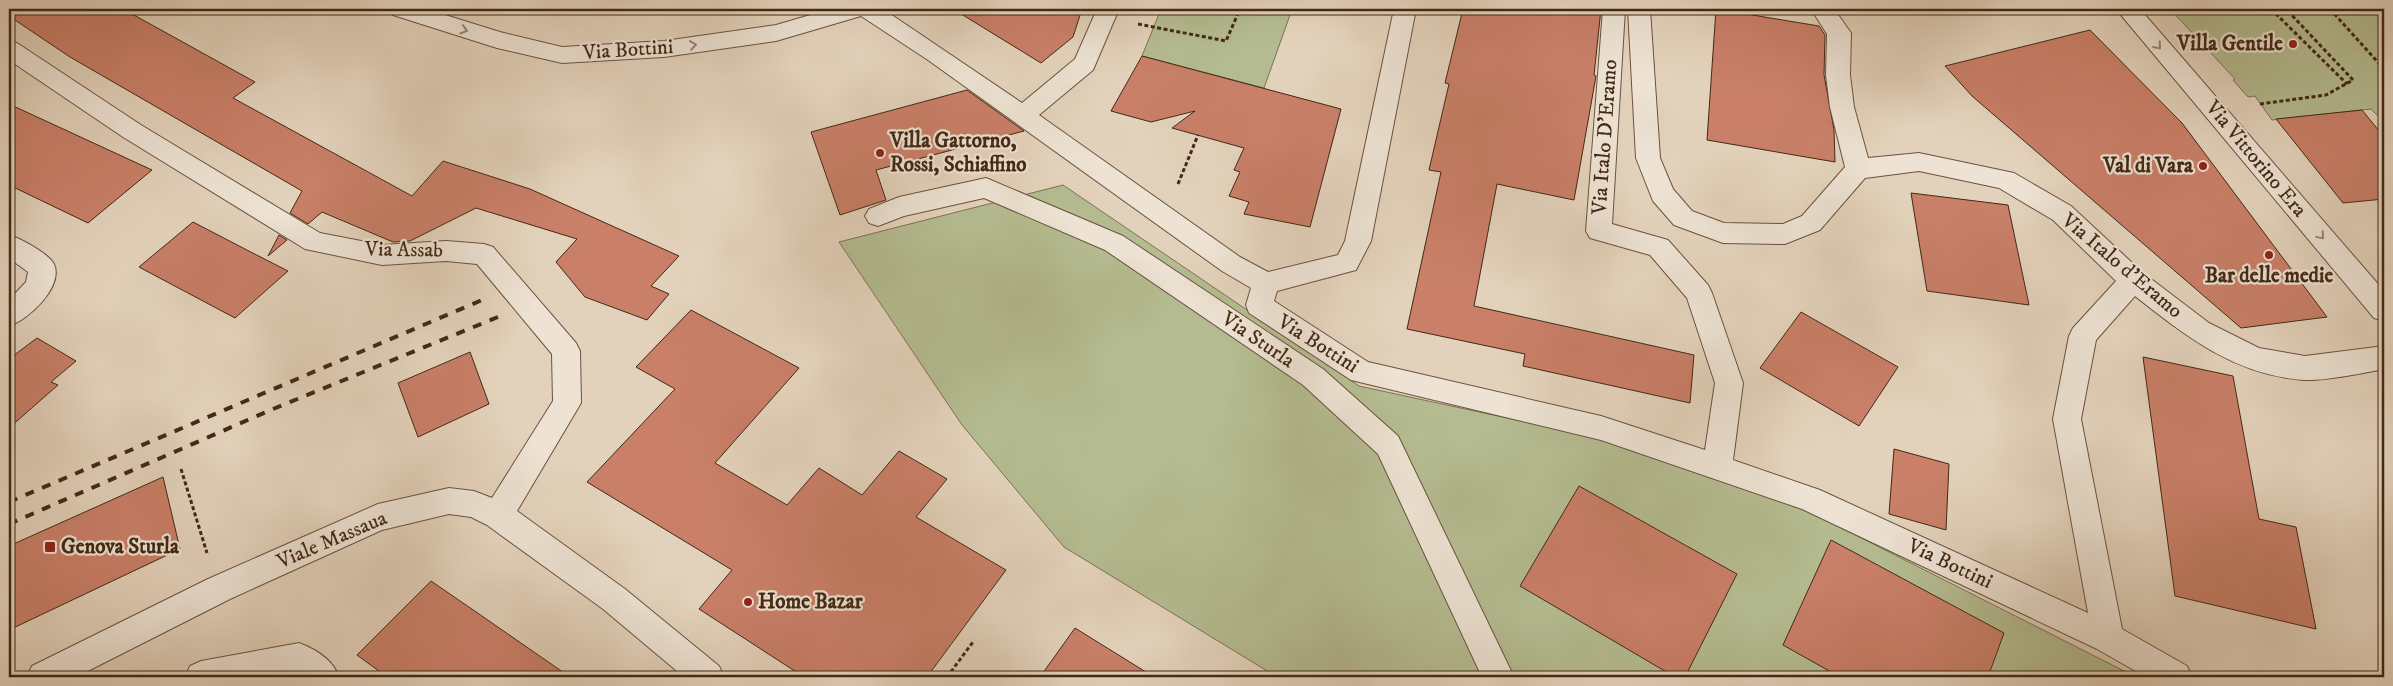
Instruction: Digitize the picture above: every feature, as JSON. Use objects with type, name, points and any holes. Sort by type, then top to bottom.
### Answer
[{"type":"street","name":"Via Bottini","points":[[401,9],[497,40],[562,55],[664,49],[776,32],[857,9]]},
{"type":"street","points":[[867,9],[936,54],[1231,264],[1266,283],[1347,263],[1358,241],[1405,9]]},
{"type":"street","points":[[1022,116],[1085,64],[1108,9]]},
{"type":"street","name":"Via Italo D'Eramo","points":[[1614,9],[1599,231],[1659,247],[1699,293],[1729,383],[1717,467]]},
{"type":"street","name":"Via Italo d'Eramo","points":[[1639,9],[1648,158],[1662,194],[1683,218],[1723,233],[1757,236],[1784,234],[1810,223],[1858,169],[1919,162],[2005,180],[2062,213],[2133,280],[2199,331],[2254,359],[2305,368],[2384,358]]},
{"type":"street","points":[[1822,9],[1839,34],[1838,75],[1842,108],[1858,169]]},
{"type":"street","name":"Via Vittorino Era","points":[[2127,9],[2384,310]]},
{"type":"street","name":"Via Assab","points":[[9,49],[132,131],[314,242],[382,255],[446,251],[484,254],[566,351],[567,402],[498,515]]},
{"type":"street","name":"Via Sturla","points":[[878,216],[899,207],[986,188],[1114,243],[1313,377],[1388,445],[1498,677]]},
{"type":"street","points":[[9,245],[42,267],[42,279],[29,300],[9,316]]},
{"type":"street","points":[[2108,638],[2067,419],[2083,336],[2133,280]]},
{"type":"street","name":"Via Bottini","points":[[1266,283],[1259,305],[1361,372],[1601,428],[1810,499],[2108,638],[2176,677]]},
{"type":"street","name":"Viale Massaua","points":[[43,677],[219,589],[378,517],[449,500],[474,504],[498,515],[614,599],[708,677]]},
{"type":"street","points":[[200,677],[299,658],[323,677]]},
{"type":"path","points":[[1163,29],[1226,41],[1240,9]]},
{"type":"path","points":[[2271,9],[2346,84]]},
{"type":"path","points":[[2260,104],[2326,95],[2353,80],[2286,9]]},
{"type":"path","points":[[2330,9],[2384,69]]},
{"type":"path","points":[[1165,217],[1198,135]]},
{"type":"path","points":[[181,469],[219,589]]},
{"type":"path","points":[[947,677],[973,642]]},
{"type":"green space","points":[[1161,9],[1258,9],[1290,15],[1264,88],[1142,56]]},
{"type":"green space","name":"Villa Gentile","points":[[2170,9],[2384,9],[2384,122],[2371,109],[2272,120],[2255,96],[2248,97],[2233,80],[2235,79]]},
{"type":"green space","points":[[1063,185],[1359,386],[1590,436],[1810,512],[2136,677],[1277,677],[1064,547],[962,425],[839,242]]},
{"type":"building","points":[[9,9],[123,9],[255,82],[233,98],[412,196],[443,161],[530,189],[679,256],[651,286],[669,294],[647,320],[585,297],[556,262],[577,239],[476,208],[410,241],[393,242],[322,212],[308,224],[290,213],[302,191],[70,57],[9,16]]},
{"type":"building","points":[[953,9],[1082,9],[1073,37],[1041,63]]},
{"type":"building","points":[[1463,9],[1601,9],[1594,75],[1596,76],[1574,200],[1497,184],[1474,306],[1694,355],[1690,403],[1523,366],[1525,354],[1407,329],[1441,172],[1429,170],[1449,84],[1445,83]]},
{"type":"building","points":[[1716,9],[1819,26],[1825,35],[1824,75],[1834,130],[1835,162],[1707,140]]},
{"type":"building","points":[[2090,30],[2182,123],[2327,317],[2241,328],[1972,96],[1945,66]]},
{"type":"building","points":[[1142,56],[1341,109],[1310,227],[1244,214],[1249,202],[1229,196],[1240,172],[1234,170],[1244,148],[1172,128],[1195,111],[1151,122],[1111,111]]},
{"type":"building","name":"Villa Gattorno, Rossi, Schiaffino","points":[[967,90],[1024,131],[876,170],[886,200],[840,215],[811,132]]},
{"type":"building","points":[[9,104],[152,170],[88,223],[9,185]]},
{"type":"building","points":[[2362,110],[2384,137],[2384,199],[2343,203],[2276,119]]},
{"type":"building","points":[[1911,193],[2008,205],[2029,305],[1927,291]]},
{"type":"building","points":[[193,222],[288,271],[235,318],[139,267]]},
{"type":"building","points":[[279,235],[287,240],[268,256]]},
{"type":"building","points":[[691,310],[799,368],[715,463],[787,505],[819,468],[862,495],[899,451],[947,479],[916,517],[1006,570],[927,677],[804,677],[699,609],[732,570],[587,482],[675,389],[636,367]]},
{"type":"building","points":[[1801,312],[1898,367],[1859,426],[1760,368]]},
{"type":"building","points":[[37,338],[76,361],[51,382],[58,385],[9,428],[9,359]]},
{"type":"building","points":[[470,352],[489,404],[418,437],[398,383]]},
{"type":"building","points":[[2143,357],[2233,376],[2259,519],[2296,527],[2316,629],[2175,596]]},
{"type":"building","points":[[1894,449],[1949,464],[1946,530],[1889,514]]},
{"type":"building","points":[[163,477],[180,549],[9,630],[9,546]]},
{"type":"building","points":[[1579,486],[1737,574],[1685,677],[1675,677],[1520,586]]},
{"type":"building","points":[[1831,540],[2004,633],[1988,677],[1840,677],[1783,645]]},
{"type":"building","points":[[431,581],[570,677],[387,677],[357,655]]},
{"type":"building","points":[[1075,628],[1154,677],[1040,677]]},
{"type":"railway","points":[[9,502],[489,297]]},
{"type":"railway","points":[[9,524],[273,409],[498,317]]},
{"type":"place","name":"Villa Gentile","points":[[2293,44]]},
{"type":"place","name":"Villa Gattorno, Rossi, Schiaffino","points":[[880,153]]},
{"type":"place","name":"Val di Vara","points":[[2203,166]]},
{"type":"place","name":"Bar delle medie","points":[[2269,255]]},
{"type":"place","name":"Genova Sturla","points":[[50,547]]},
{"type":"place","name":"Home Bazar","points":[[748,602]]}]
